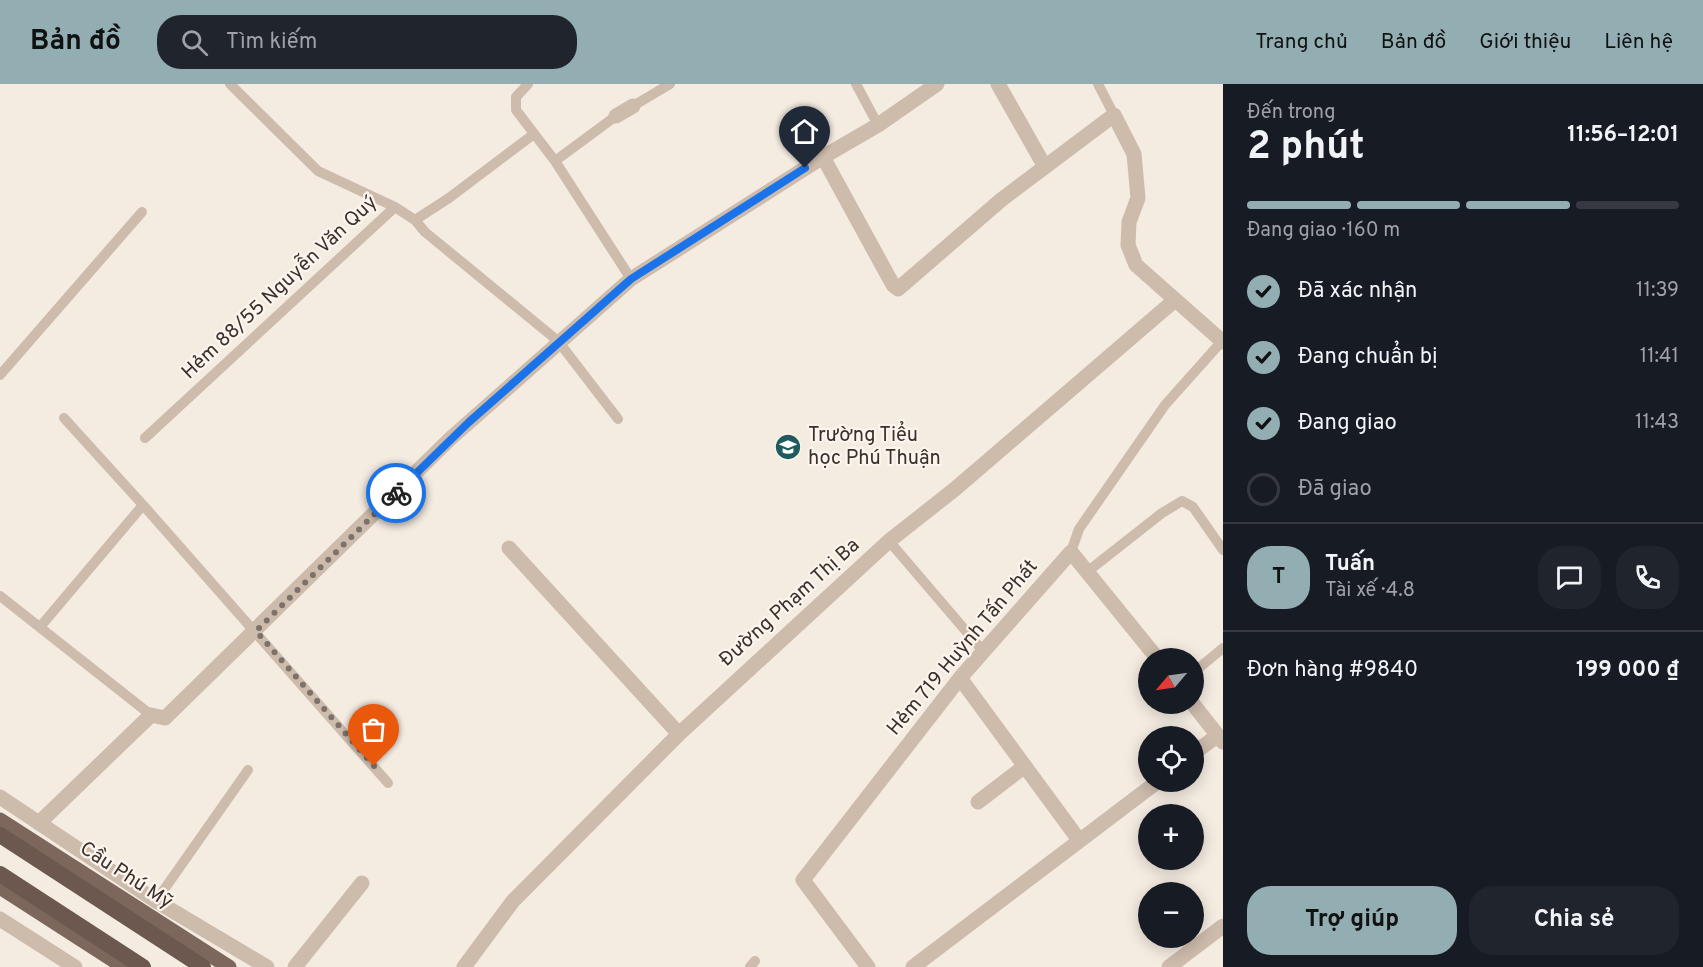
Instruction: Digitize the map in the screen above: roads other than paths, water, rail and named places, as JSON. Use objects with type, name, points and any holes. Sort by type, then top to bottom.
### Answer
[{"type":"highway","name":"Cầu Phú Mỹ","points":[[0,835],[203,967]]},
{"type":"highway","points":[[0,874],[143,967]]},
{"type":"main road","name":"Cầu Phú Mỹ","points":[[0,820],[229,967]]},
{"type":"main road","points":[[0,887],[124,967]]},
{"type":"street","points":[[39,823],[151,715],[165,718],[452,438],[558,341],[631,279],[822,157],[878,125],[937,84]]},
{"type":"street","points":[[998,84],[1045,167]]},
{"type":"street","points":[[616,116],[633,106]]},
{"type":"street","points":[[822,157],[893,285],[898,289],[1001,200],[1114,115],[1134,154],[1138,198],[1129,222],[1128,245],[1136,265],[1222,342]]},
{"type":"street","name":"Đường Phạm Thị Ba","points":[[464,967],[513,901],[678,734],[889,541],[955,489],[1175,300]]},
{"type":"street","points":[[509,548],[678,734]]},
{"type":"street","points":[[1071,552],[1149,648]]},
{"type":"street","name":"Hẻm 719 Huỳnh Tấn Phát","points":[[868,967],[803,880],[960,678],[1071,552]]},
{"type":"street","points":[[960,678],[1079,840]]},
{"type":"street","points":[[1201,714],[1220,739],[1204,748]]},
{"type":"street","points":[[978,802],[1025,766]]},
{"type":"street","points":[[913,967],[1144,792]]},
{"type":"street","points":[[0,797],[156,901],[267,967]]},
{"type":"street","points":[[295,967],[362,883]]},
{"type":"street","points":[[0,919],[75,967]]},
{"type":"street","points":[[1169,967],[1223,926]]},
{"type":"lane","name":"Hẻm 88/55 Nguyễn Văn Quý","points":[[145,438],[395,207],[318,171],[230,84]]},
{"type":"lane","points":[[528,84],[516,97],[516,110],[555,161],[631,279]]},
{"type":"lane","points":[[633,106],[670,84]]},
{"type":"lane","points":[[856,84],[878,125]]},
{"type":"lane","points":[[1098,84],[1114,115]]},
{"type":"lane","points":[[555,161],[616,116]]},
{"type":"lane","points":[[415,220],[534,134]]},
{"type":"lane","points":[[395,207],[415,220],[425,232],[558,341],[618,419]]},
{"type":"lane","points":[[0,375],[142,212]]},
{"type":"lane","points":[[1071,552],[1078,529],[1165,405],[1222,342]]},
{"type":"lane","points":[[64,418],[256,631],[388,783]]},
{"type":"lane","points":[[1088,572],[1162,513],[1182,501],[1193,507],[1223,550]]},
{"type":"lane","points":[[40,627],[143,505]]},
{"type":"lane","points":[[889,541],[983,651]]},
{"type":"lane","points":[[0,596],[151,715]]},
{"type":"lane","points":[[1204,664],[1223,648]]},
{"type":"lane","points":[[156,901],[248,770]]},
{"type":"place","name":"Trường Tiểu học Phú Thuận","points":[[788,447]]}]
